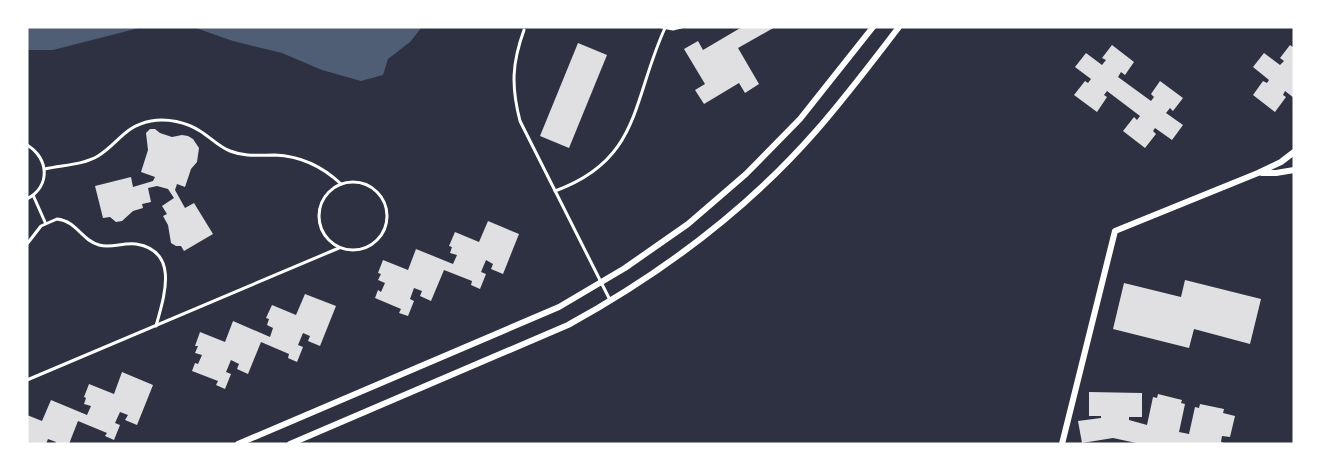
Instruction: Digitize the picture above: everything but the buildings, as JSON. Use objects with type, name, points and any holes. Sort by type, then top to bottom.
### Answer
[{"type":"street","points":[[238,444],[559,307],[649,252],[688,224],[746,174],[800,119],[873,27]]},
{"type":"street","points":[[290,444],[568,325],[610,301],[685,252],[760,189],[822,125],[898,27]]},
{"type":"street","points":[[1062,444],[1115,231],[1258,173],[1281,162],[1294,152]]},
{"type":"street","points":[[1258,173],[1294,170]]},
{"type":"lane","points":[[555,191],[577,182],[598,169],[620,145],[635,116],[649,66],[663,28],[681,27]]},
{"type":"lane","points":[[524,30],[516,52],[513,75],[514,98],[520,120],[610,301]]},
{"type":"lane","points":[[45,169],[89,160],[135,126],[151,121],[167,120],[198,129],[227,150],[245,156],[277,155],[304,160],[324,170],[341,184]]},
{"type":"lane","points":[[27,145],[39,154],[45,169],[43,183],[27,199]]},
{"type":"lane","points":[[358,182],[373,189],[384,201],[387,218],[383,234],[372,246],[356,251],[339,248],[321,231],[318,215],[322,199],[334,187],[341,184],[358,182]]},
{"type":"lane","points":[[33,195],[45,222]]},
{"type":"lane","points":[[27,244],[45,222],[63,219],[73,224],[86,239],[99,245],[135,244],[156,254],[165,268],[166,276],[165,291],[156,326]]},
{"type":"lane","points":[[27,380],[339,248]]},
{"type":"water","points":[[27,27],[143,27],[53,50],[27,50]]},
{"type":"water","points":[[193,27],[422,27],[410,42],[388,59],[383,75],[361,81],[322,70],[282,53],[233,41]]}]
